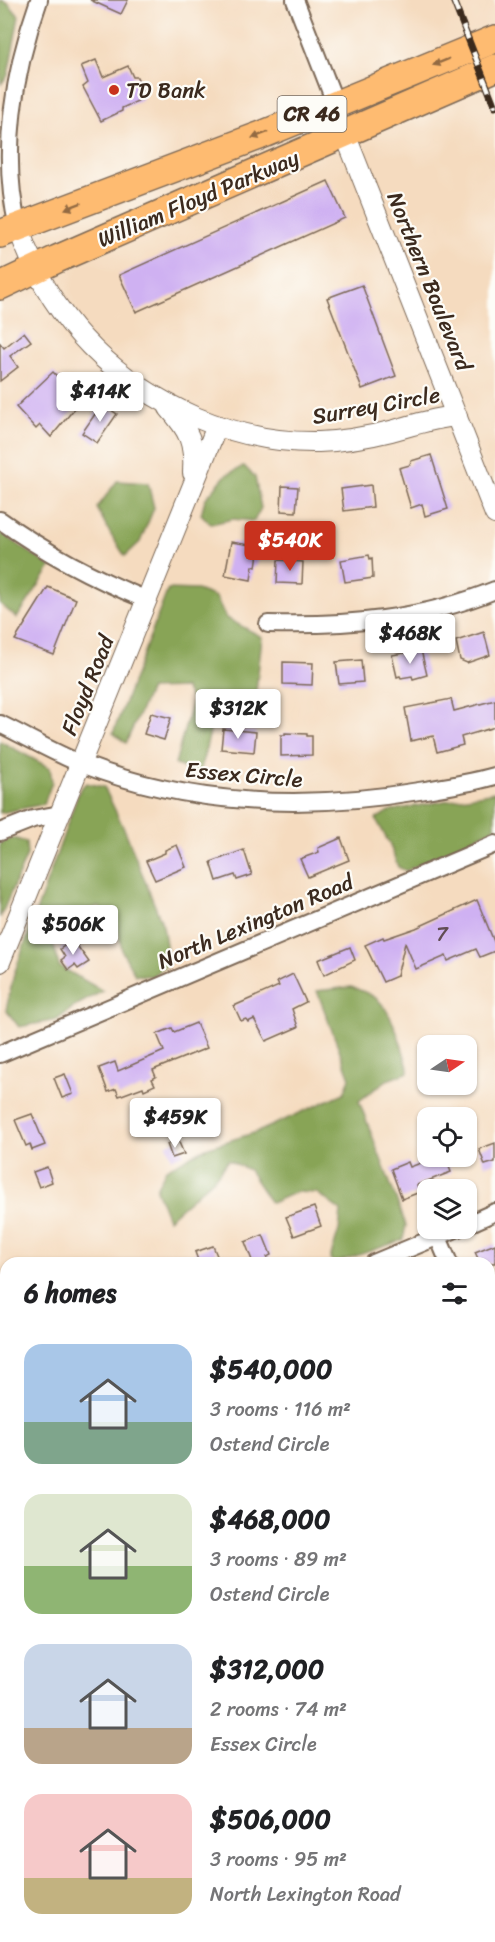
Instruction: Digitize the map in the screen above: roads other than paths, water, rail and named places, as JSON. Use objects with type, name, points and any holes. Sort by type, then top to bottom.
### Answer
[{"type":"highway","name":"William Floyd Parkway","points":[[9,230],[336,105],[495,39]]},
{"type":"highway","name":"William Floyd Parkway","points":[[0,286],[495,68]]},
{"type":"street","name":"Surrey Circle","points":[[39,0],[17,79],[10,126],[9,230],[60,310],[86,342],[131,382],[164,403],[217,426],[263,438],[290,442],[322,441],[374,435],[435,418],[457,416]]},
{"type":"street","points":[[295,0],[336,105]]},
{"type":"street","name":"Northern Boulevard","points":[[345,134],[495,514]]},
{"type":"street","points":[[164,403],[191,440],[194,456],[192,488]]},
{"type":"street","name":"Floyd Road","points":[[0,962],[217,426]]},
{"type":"street","points":[[0,520],[63,561],[147,600]]},
{"type":"street","points":[[268,624],[326,625],[384,620],[435,610],[495,590]]},
{"type":"street","name":"Essex Circle","points":[[0,724],[81,763],[130,779],[187,793],[241,800],[296,802],[384,797],[453,786],[495,776]]},
{"type":"street","points":[[0,832],[33,819],[60,814]]},
{"type":"street","name":"North Lexington Road","points":[[0,1054],[495,844]]},
{"type":"street","points":[[477,1220],[495,1212]]},
{"type":"street","points":[[389,1257],[433,1239]]},
{"type":"street","points":[[439,1239],[446,1257]]},
{"type":"railway","points":[[453,0],[495,107]]},
{"type":"place","name":"TD Bank","points":[[114,90]]}]
